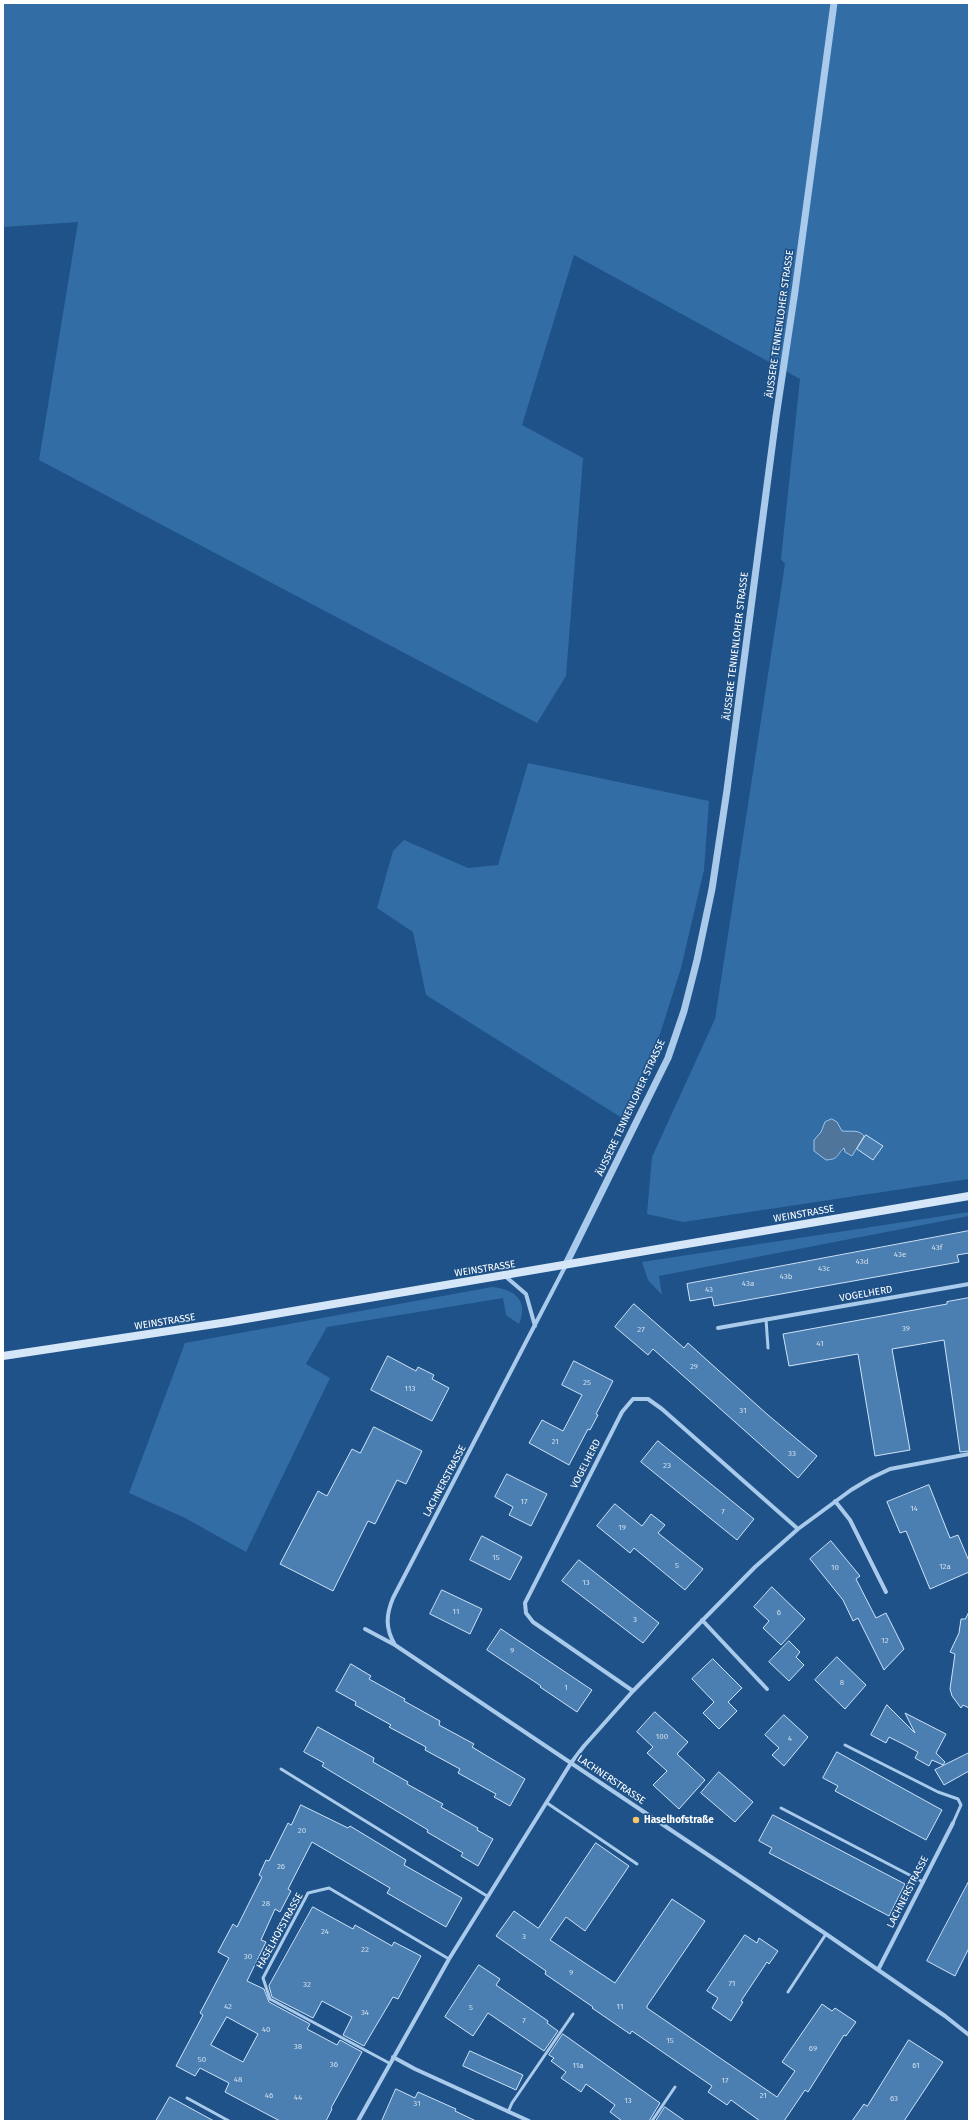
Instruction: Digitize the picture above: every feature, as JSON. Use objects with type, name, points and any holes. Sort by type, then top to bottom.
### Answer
[{"type":"main road","name":"WEINSTRASSE","points":[[3,1356],[228,1322],[969,1196]]},
{"type":"street","name":"ÄUSSERE TENNENLOHER STRASSE","points":[[566,1264],[668,1058],[684,1011],[697,960],[712,889],[727,790],[776,417],[795,291],[834,3]]},
{"type":"street","name":"LACHNERSTRASSE","points":[[396,1645],[386,1625],[389,1608],[393,1598],[566,1264]]},
{"type":"street","points":[[505,1276],[526,1294],[535,1326]]},
{"type":"street","name":"VOGELHERD","points":[[718,1328],[969,1284]]},
{"type":"street","name":"VOGELHERD","points":[[633,1691],[533,1622],[526,1613],[525,1603],[622,1412],[633,1399],[648,1399],[662,1409],[798,1529]]},
{"type":"street","points":[[358,2121],[389,2063],[449,1959],[571,1763],[584,1746],[633,1691],[755,1567],[798,1529],[835,1501],[871,1478],[890,1469],[969,1454]]},
{"type":"street","points":[[835,1501],[850,1520],[886,1592]]},
{"type":"street","points":[[702,1620],[767,1689]]},
{"type":"street","name":"LACHNERSTRASSE","points":[[365,1629],[396,1645],[826,1934],[945,2016],[969,2035]]},
{"type":"street","name":"LACHNERSTRASSE","points":[[878,1970],[952,1823]]},
{"type":"street","points":[[393,2057],[415,2069],[529,2121]]},
{"type":"lane","points":[[766,1320],[768,1348]]},
{"type":"lane","points":[[845,1745],[938,1792],[958,1799],[961,1805],[952,1823]]},
{"type":"lane","points":[[281,1769],[487,1896]]},
{"type":"lane","points":[[547,1803],[637,1864]]},
{"type":"lane","points":[[781,1808],[923,1882]]},
{"type":"lane","name":"HASELHOFSTRASSE","points":[[389,2063],[270,1999],[262,1978],[308,1893],[329,1888],[449,1959]]},
{"type":"lane","points":[[788,1992],[826,1934]]},
{"type":"lane","points":[[508,2112],[512,2103],[573,2014]]},
{"type":"lane","points":[[652,2121],[675,2087]]},
{"type":"lane","points":[[187,2098],[230,2121]]},
{"type":"shaded area","points":[[3,3],[969,3],[969,1179],[683,1222],[647,1214],[652,1157],[715,1019],[785,564],[781,559],[800,379],[574,255],[522,425],[583,458],[566,676],[537,723],[39,460],[78,222],[3,227]]},
{"type":"shaded area","points":[[528,763],[709,801],[704,870],[681,968],[660,1034],[622,1118],[426,995],[413,932],[377,908],[393,851],[404,840],[468,868],[498,865]]},
{"type":"shaded area","points":[[832,1119],[837,1122],[842,1131],[860,1132],[864,1136],[852,1156],[845,1152],[844,1148],[836,1158],[826,1160],[814,1151],[814,1140],[821,1132],[825,1122]]},
{"type":"shaded area","points":[[969,1212],[969,1216],[659,1276],[662,1295],[648,1280],[642,1262]]},
{"type":"shaded area","points":[[492,1287],[507,1290],[518,1298],[522,1309],[522,1316],[519,1324],[506,1315],[503,1298],[327,1327],[306,1364],[330,1378],[246,1552],[185,1518],[129,1493],[185,1343]]},
{"type":"building","points":[[866,1135],[883,1146],[873,1160],[857,1149]]},
{"type":"building","points":[[969,1231],[969,1253],[957,1255],[959,1262],[714,1306],[712,1297],[690,1301],[687,1284]]},
{"type":"building","points":[[969,1298],[969,1451],[960,1452],[944,1340],[892,1349],[910,1450],[875,1456],[858,1354],[789,1366],[783,1334],[947,1304],[947,1302]]},
{"type":"building","points":[[634,1304],[684,1348],[688,1343],[768,1415],[817,1456],[798,1478],[653,1349],[648,1355],[615,1327]]},
{"type":"building","points":[[388,1356],[416,1371],[418,1367],[434,1375],[432,1379],[449,1388],[432,1421],[371,1390]]},
{"type":"building","points":[[574,1361],[613,1381],[596,1414],[598,1415],[590,1430],[588,1429],[569,1465],[529,1443],[542,1420],[563,1431],[582,1395],[562,1385]]},
{"type":"building","points":[[374,1427],[422,1451],[406,1484],[397,1480],[375,1524],[368,1521],[333,1591],[280,1564],[318,1491],[327,1496],[352,1449],[360,1453]]},
{"type":"building","points":[[658,1441],[754,1519],[737,1540],[641,1462]]},
{"type":"building","points":[[507,1474],[547,1494],[531,1526],[509,1515],[513,1507],[495,1497]]},
{"type":"building","points":[[929,1485],[950,1538],[958,1535],[969,1561],[969,1572],[930,1589],[906,1531],[900,1533],[887,1502]]},
{"type":"building","points":[[615,1504],[642,1526],[651,1514],[665,1525],[658,1533],[703,1569],[685,1590],[634,1548],[630,1553],[597,1526]]},
{"type":"building","points":[[482,1536],[522,1557],[510,1580],[470,1560]]},
{"type":"building","points":[[831,1541],[860,1576],[856,1579],[876,1618],[886,1613],[904,1649],[884,1670],[858,1618],[853,1621],[843,1600],[810,1559]]},
{"type":"building","points":[[579,1560],[659,1623],[643,1643],[562,1581]]},
{"type":"building","points":[[772,1587],[805,1619],[781,1645],[763,1628],[769,1621],[754,1607]]},
{"type":"building","points":[[442,1590],[482,1609],[470,1634],[430,1614]]},
{"type":"building","points":[[969,1612],[969,1708],[963,1705],[961,1708],[952,1696],[950,1689],[955,1654],[950,1652],[959,1633],[961,1619],[965,1619]]},
{"type":"building","points":[[501,1629],[592,1690],[577,1712],[487,1650]]},
{"type":"building","points":[[789,1641],[800,1652],[796,1657],[804,1665],[789,1681],[769,1662]]},
{"type":"building","points":[[837,1657],[866,1685],[845,1709],[815,1680]]},
{"type":"building","points":[[713,1659],[742,1688],[728,1702],[737,1711],[719,1729],[703,1713],[714,1702],[692,1679]]},
{"type":"building","points":[[351,1664],[371,1676],[369,1679],[440,1721],[439,1725],[474,1744],[472,1747],[525,1779],[510,1806],[494,1797],[496,1794],[458,1773],[460,1769],[425,1750],[426,1747],[389,1727],[391,1725],[355,1705],[356,1702],[336,1691]]},
{"type":"building","points":[[887,1705],[915,1733],[905,1713],[946,1734],[936,1753],[945,1762],[943,1765],[932,1760],[929,1766],[915,1758],[918,1752],[889,1737],[886,1743],[871,1735]]},
{"type":"building","points":[[655,1712],[688,1742],[677,1754],[705,1780],[679,1809],[653,1785],[667,1771],[647,1753],[653,1747],[637,1732]]},
{"type":"building","points":[[784,1715],[808,1737],[784,1766],[772,1755],[779,1748],[765,1735]]},
{"type":"building","points":[[318,1727],[374,1758],[373,1762],[408,1782],[407,1784],[443,1804],[441,1807],[478,1828],[477,1830],[493,1839],[478,1866],[461,1856],[463,1853],[427,1832],[428,1830],[322,1766],[324,1763],[304,1752]]},
{"type":"building","points":[[837,1752],[942,1810],[926,1840],[835,1791],[838,1786],[823,1778]]},
{"type":"building","points":[[969,1753],[969,1771],[944,1785],[935,1770]]},
{"type":"building","points":[[719,1772],[753,1802],[735,1822],[701,1793]]},
{"type":"building","points":[[301,1805],[348,1828],[350,1826],[406,1860],[404,1865],[462,1898],[446,1927],[387,1893],[390,1888],[312,1842],[288,1889],[291,1891],[280,1912],[275,1909],[261,1940],[266,1942],[247,1981],[264,1989],[269,2002],[310,2024],[307,2029],[337,2045],[340,2040],[362,2052],[331,2108],[332,2109],[326,2121],[280,2121],[225,2092],[229,2083],[200,2068],[195,2076],[176,2066],[203,2015],[200,2013],[229,1958],[218,1952],[233,1924],[237,1927],[262,1877],[259,1875],[266,1860],[269,1861],[288,1823],[291,1825]],"holes":[[[227,2017],[258,2034],[243,2062],[211,2045]]]},
{"type":"building","points":[[773,1815],[905,1884],[889,1916],[769,1853],[772,1848],[759,1841]]},
{"type":"building","points":[[596,1843],[629,1866],[585,1931],[566,1917],[550,1940],[615,1983],[672,1899],[705,1921],[647,2008],[777,2097],[795,2071],[782,2062],[822,2004],[832,2011],[835,2008],[856,2022],[846,2036],[844,2035],[808,2092],[805,2090],[784,2121],[760,2121],[731,2100],[727,2105],[708,2092],[712,2086],[632,2031],[630,2034],[592,2008],[593,2007],[545,1974],[546,1971],[496,1936],[514,1911],[538,1928]]},
{"type":"building","points":[[969,1881],[969,1948],[955,1976],[927,1961]]},
{"type":"building","points":[[313,1907],[353,1929],[355,1925],[392,1946],[394,1942],[421,1956],[398,1999],[393,1997],[364,2046],[343,2035],[352,2017],[322,2001],[313,2018],[272,1997],[269,1986]]},
{"type":"building","points":[[745,1935],[757,1943],[759,1938],[778,1951],[769,1964],[767,1962],[741,2001],[743,2002],[731,2021],[712,2008],[718,1998],[707,1991]]},
{"type":"building","points":[[479,1965],[500,1979],[496,1985],[548,2021],[547,2023],[558,2031],[544,2051],[488,2013],[473,2036],[445,2017]]},
{"type":"building","points":[[563,2034],[660,2103],[649,2121],[622,2121],[610,2112],[615,2105],[586,2084],[581,2092],[561,2078],[566,2072],[551,2061],[554,2058],[549,2055]]},
{"type":"building","points":[[909,2040],[943,2062],[904,2121],[852,2121],[864,2104],[867,2106]]},
{"type":"building","points":[[470,2051],[523,2075],[516,2090],[463,2066]]},
{"type":"building","points":[[396,2089],[415,2098],[418,2092],[456,2109],[455,2111],[476,2121],[382,2121]]},
{"type":"building","points":[[170,2097],[214,2121],[156,2121]]},
{"type":"building","points":[[665,2107],[685,2121],[656,2121]]},
{"type":"place","name":"Haselhofstraße","points":[[636,1820]]}]
